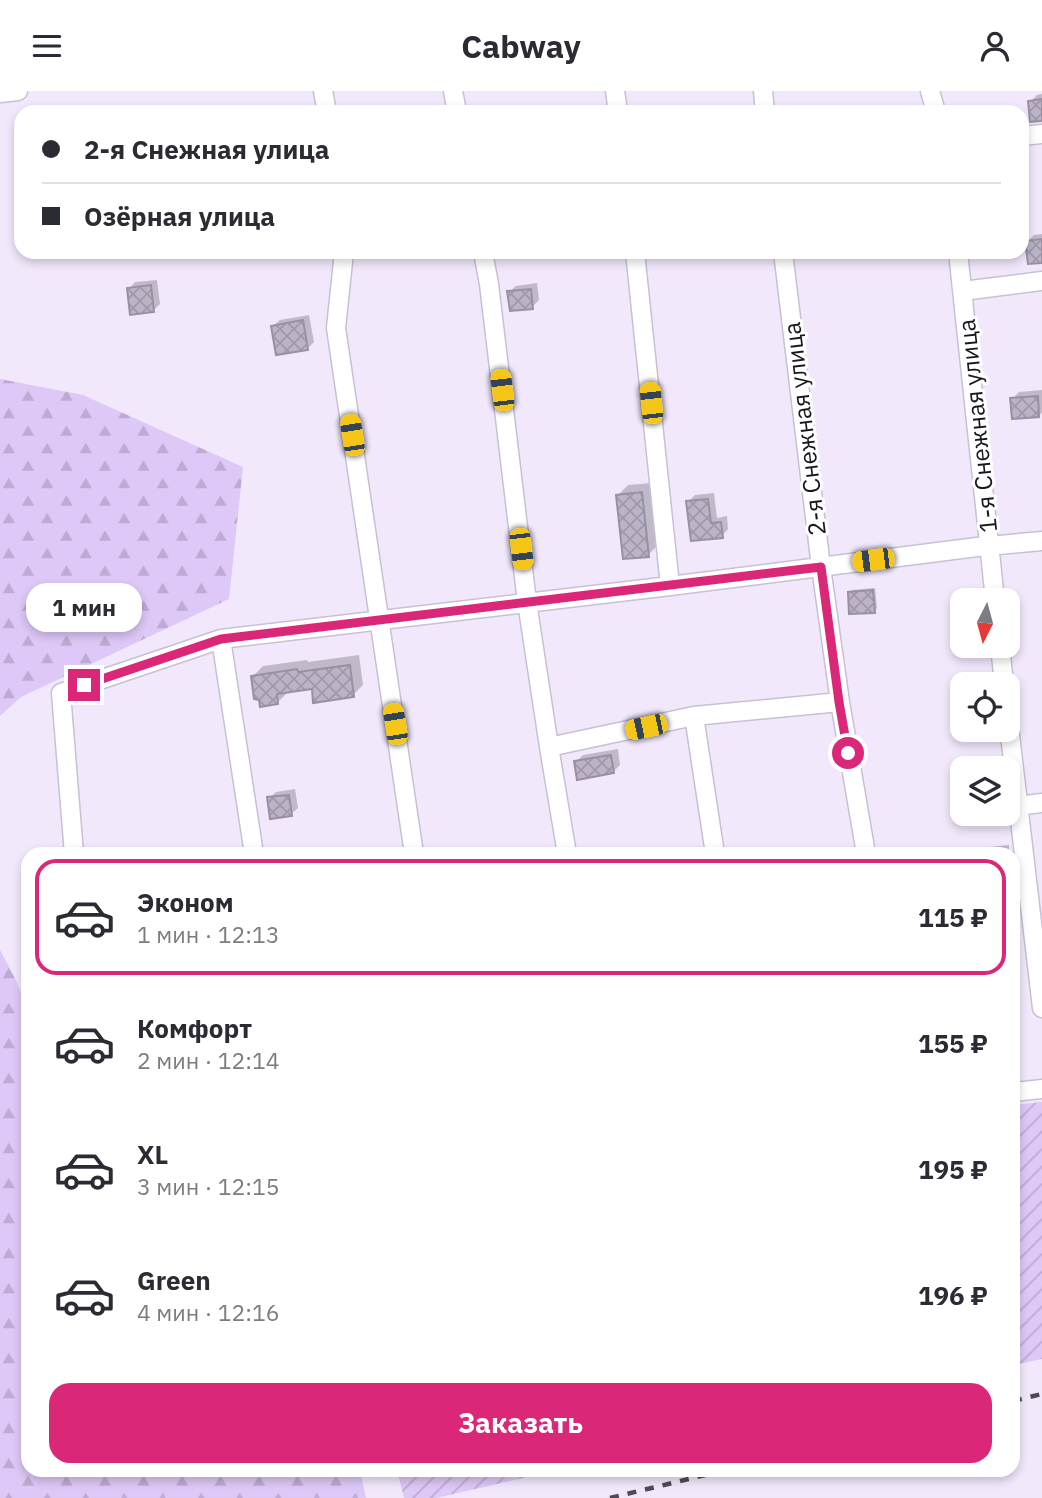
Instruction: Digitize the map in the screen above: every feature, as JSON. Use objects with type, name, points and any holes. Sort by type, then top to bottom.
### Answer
[{"type":"street","points":[[0,93],[18,91]]},
{"type":"street","points":[[343,259],[336,328],[414,847]]},
{"type":"street","points":[[484,259],[527,602],[566,847]]},
{"type":"street","points":[[636,259],[670,586]]},
{"type":"street","name":"2-я Снежная улица","points":[[784,259],[839,702],[865,847]]},
{"type":"street","name":"1-я Снежная улица","points":[[959,259],[993,588]]},
{"type":"street","points":[[963,291],[1042,281]]},
{"type":"street","points":[[73,847],[61,693],[221,639],[1042,541]]},
{"type":"street","points":[[221,639],[253,847]]},
{"type":"street","points":[[549,747],[694,716],[839,702]]},
{"type":"street","points":[[694,716],[714,847]]},
{"type":"street","points":[[1020,806],[1042,803]]},
{"type":"street","points":[[1020,819],[1039,947],[1042,1008]]},
{"type":"street","points":[[1020,1092],[1042,1089]]},
{"type":"green space","points":[[0,379],[83,395],[243,467],[229,599],[21,697],[0,716]]},
{"type":"green space","points":[[0,950],[21,992],[21,1477],[362,1477],[366,1498],[0,1498]]},
{"type":"green space","points":[[1042,1102],[1042,1359],[1020,1364],[1020,1104]]},
{"type":"green space","points":[[399,1477],[528,1477],[436,1498],[404,1498]]},
{"type":"building","points":[[1042,99],[1042,121],[1030,122],[1028,101]]},
{"type":"building","points":[[1042,239],[1042,263],[1028,264],[1029,241]]},
{"type":"building","points":[[151,285],[154,312],[130,315],[127,288]]},
{"type":"building","points":[[531,289],[533,309],[510,311],[507,291]]},
{"type":"building","points":[[303,320],[308,350],[276,355],[271,326]]},
{"type":"building","points":[[1038,396],[1039,417],[1012,419],[1010,398]]},
{"type":"building","points":[[642,492],[649,557],[623,559],[616,495]]},
{"type":"building","points":[[708,499],[711,523],[721,522],[723,538],[691,541],[686,501]]},
{"type":"building","points":[[873,590],[875,613],[849,614],[848,592]]},
{"type":"building","points":[[350,665],[354,697],[313,703],[312,689],[277,694],[278,704],[260,707],[259,700],[254,699],[251,676]]},
{"type":"building","points":[[611,755],[614,773],[577,780],[574,761]]},
{"type":"building","points":[[289,795],[292,816],[270,819],[267,797]]},
{"type":"railway","points":[[1020,1399],[1042,1394]]},
{"type":"railway","points":[[610,1498],[697,1477]]},
{"type":"route","points":[[84,685],[221,639],[821,567],[848,753]]}]
